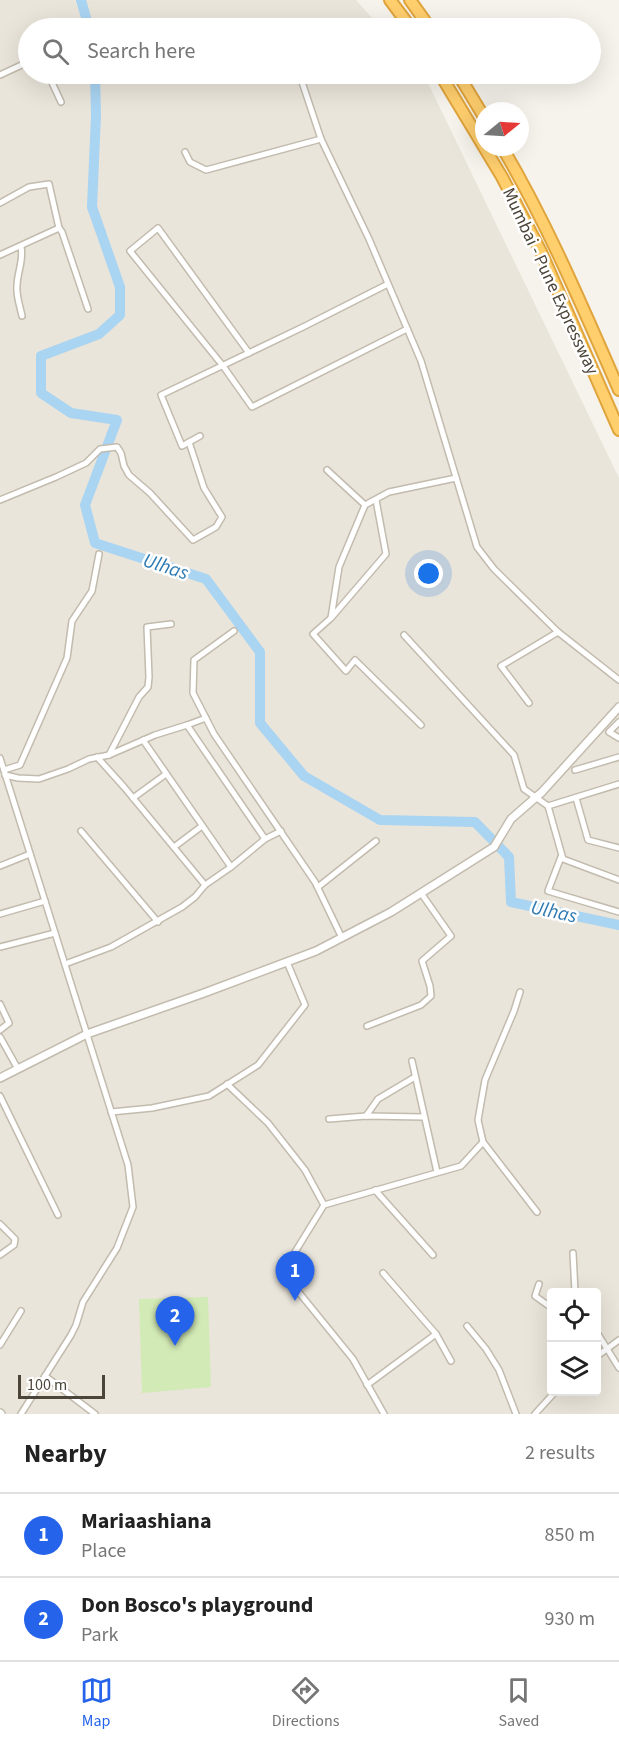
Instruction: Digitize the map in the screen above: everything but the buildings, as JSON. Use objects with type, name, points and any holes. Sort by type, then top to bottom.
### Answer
[{"type":"highway","points":[[390,0],[404,18]]},
{"type":"highway","points":[[410,0],[423,18]]},
{"type":"highway","name":"Mumbai - Pune Expressway","points":[[446,84],[502,177],[536,242],[619,430]]},
{"type":"highway","points":[[464,84],[475,102]]},
{"type":"highway","name":"Mumbai - Pune Expressway","points":[[507,156],[555,245],[619,390]]},
{"type":"street","points":[[0,75],[18,67]]},
{"type":"street","points":[[53,84],[61,102]]},
{"type":"street","points":[[303,84],[321,139],[369,239],[421,361],[477,547],[494,569],[558,632],[619,680]]},
{"type":"street","points":[[185,152],[190,162],[206,170],[321,139]]},
{"type":"street","points":[[0,203],[29,187],[49,184],[59,228],[88,309]]},
{"type":"street","points":[[0,255],[59,228]]},
{"type":"street","points":[[249,353],[158,228],[130,251],[223,366],[252,407],[407,329]]},
{"type":"street","points":[[21,247],[16,285],[22,316]]},
{"type":"street","points":[[200,436],[182,446],[161,395],[388,284]]},
{"type":"street","points":[[0,500],[86,463],[100,448],[117,447],[129,475],[150,493],[193,540],[216,527],[222,517],[204,488],[189,442]]},
{"type":"street","points":[[327,470],[365,506]]},
{"type":"street","points":[[331,618],[339,567],[365,506],[389,492],[456,478]]},
{"type":"street","points":[[376,500],[386,554],[331,618],[313,634],[346,670],[355,660],[421,724]]},
{"type":"street","points":[[5,772],[20,765],[67,658],[72,621],[92,591],[99,554]]},
{"type":"street","points":[[109,755],[139,697],[148,687],[147,627],[171,624]]},
{"type":"street","points":[[234,631],[194,660],[194,693],[214,734],[318,887],[342,938]]},
{"type":"street","points":[[529,703],[501,666],[558,632]]},
{"type":"street","points":[[404,635],[514,755],[524,789],[548,806],[563,859],[619,880]]},
{"type":"street","points":[[0,1078],[87,1034],[316,951],[392,912],[494,847],[511,819],[542,792],[619,707]]},
{"type":"street","points":[[5,772],[18,778],[39,779],[206,718]]},
{"type":"street","points":[[619,722],[609,732],[619,738]]},
{"type":"street","points":[[187,725],[265,839]]},
{"type":"street","points":[[143,740],[231,867]]},
{"type":"street","points":[[97,757],[205,885]]},
{"type":"street","points":[[0,758],[128,1164],[133,1207],[117,1248],[83,1302],[76,1325],[21,1414]]},
{"type":"street","points":[[575,770],[619,758]]},
{"type":"street","points":[[133,798],[166,774]]},
{"type":"street","points":[[548,806],[619,784]]},
{"type":"street","points":[[576,798],[588,840],[619,848]]},
{"type":"street","points":[[174,847],[202,826]]},
{"type":"street","points":[[81,831],[158,922]]},
{"type":"street","points":[[65,964],[111,947],[182,908],[205,885],[265,839],[281,831]]},
{"type":"street","points":[[318,887],[376,841]]},
{"type":"street","points":[[0,866],[30,854]]},
{"type":"street","points":[[562,855],[548,891],[619,912]]},
{"type":"street","points":[[367,1026],[421,1005],[431,996],[422,961],[451,936],[421,893]]},
{"type":"street","points":[[0,914],[45,902]]},
{"type":"street","points":[[0,947],[55,933]]},
{"type":"street","points":[[111,1112],[152,1108],[209,1096],[258,1065],[305,1005],[287,962]]},
{"type":"street","points":[[520,992],[485,1080],[478,1120],[483,1142],[537,1212]]},
{"type":"street","points":[[0,1004],[9,1023],[0,1030]]},
{"type":"street","points":[[0,1037],[18,1069]]},
{"type":"street","points":[[412,1061],[437,1172]]},
{"type":"street","points":[[366,1116],[378,1099],[415,1077]]},
{"type":"street","points":[[227,1084],[268,1123],[305,1170],[324,1205]]},
{"type":"street","points":[[0,1096],[58,1215]]},
{"type":"street","points":[[329,1119],[366,1116],[424,1117]]},
{"type":"street","points":[[384,1414],[352,1359],[297,1290],[295,1252],[324,1205],[461,1166],[483,1142]]},
{"type":"street","points":[[375,1190],[434,1255]]},
{"type":"street","points":[[0,1224],[15,1239],[14,1245],[0,1255]]},
{"type":"street","points":[[573,1253],[575,1288]]},
{"type":"street","points":[[383,1273],[436,1334],[451,1361]]},
{"type":"street","points":[[539,1284],[535,1296],[547,1305]]},
{"type":"street","points":[[0,1344],[21,1311]]},
{"type":"street","points":[[467,1326],[486,1349],[499,1370],[516,1414]]},
{"type":"street","points":[[367,1385],[436,1334]]},
{"type":"street","points":[[601,1338],[619,1368]]},
{"type":"street","points":[[601,1354],[619,1341]]},
{"type":"street","points":[[45,1376],[95,1414]]},
{"type":"street","points":[[535,1414],[551,1396]]},
{"type":"shaded area","points":[[0,0],[356,0],[372,18],[18,18],[18,84],[428,84],[619,478],[619,1414],[0,1414]]},
{"type":"green space","points":[[208,1297],[211,1387],[142,1393],[139,1299]]},
{"type":"waterway","name":"Ulhas","points":[[81,0],[86,18]]},
{"type":"waterway","name":"Ulhas","points":[[95,84],[92,207],[120,287],[120,315],[99,334],[41,356],[41,393],[71,413],[117,420],[85,505],[95,543],[206,579],[260,652],[260,723],[304,776],[380,820],[475,822],[509,857],[511,902],[619,925]]},
{"type":"place","name":"Mariaashiana","points":[[295,1301]]},
{"type":"place","name":"Don Bosco's playground","points":[[175,1346]]}]
